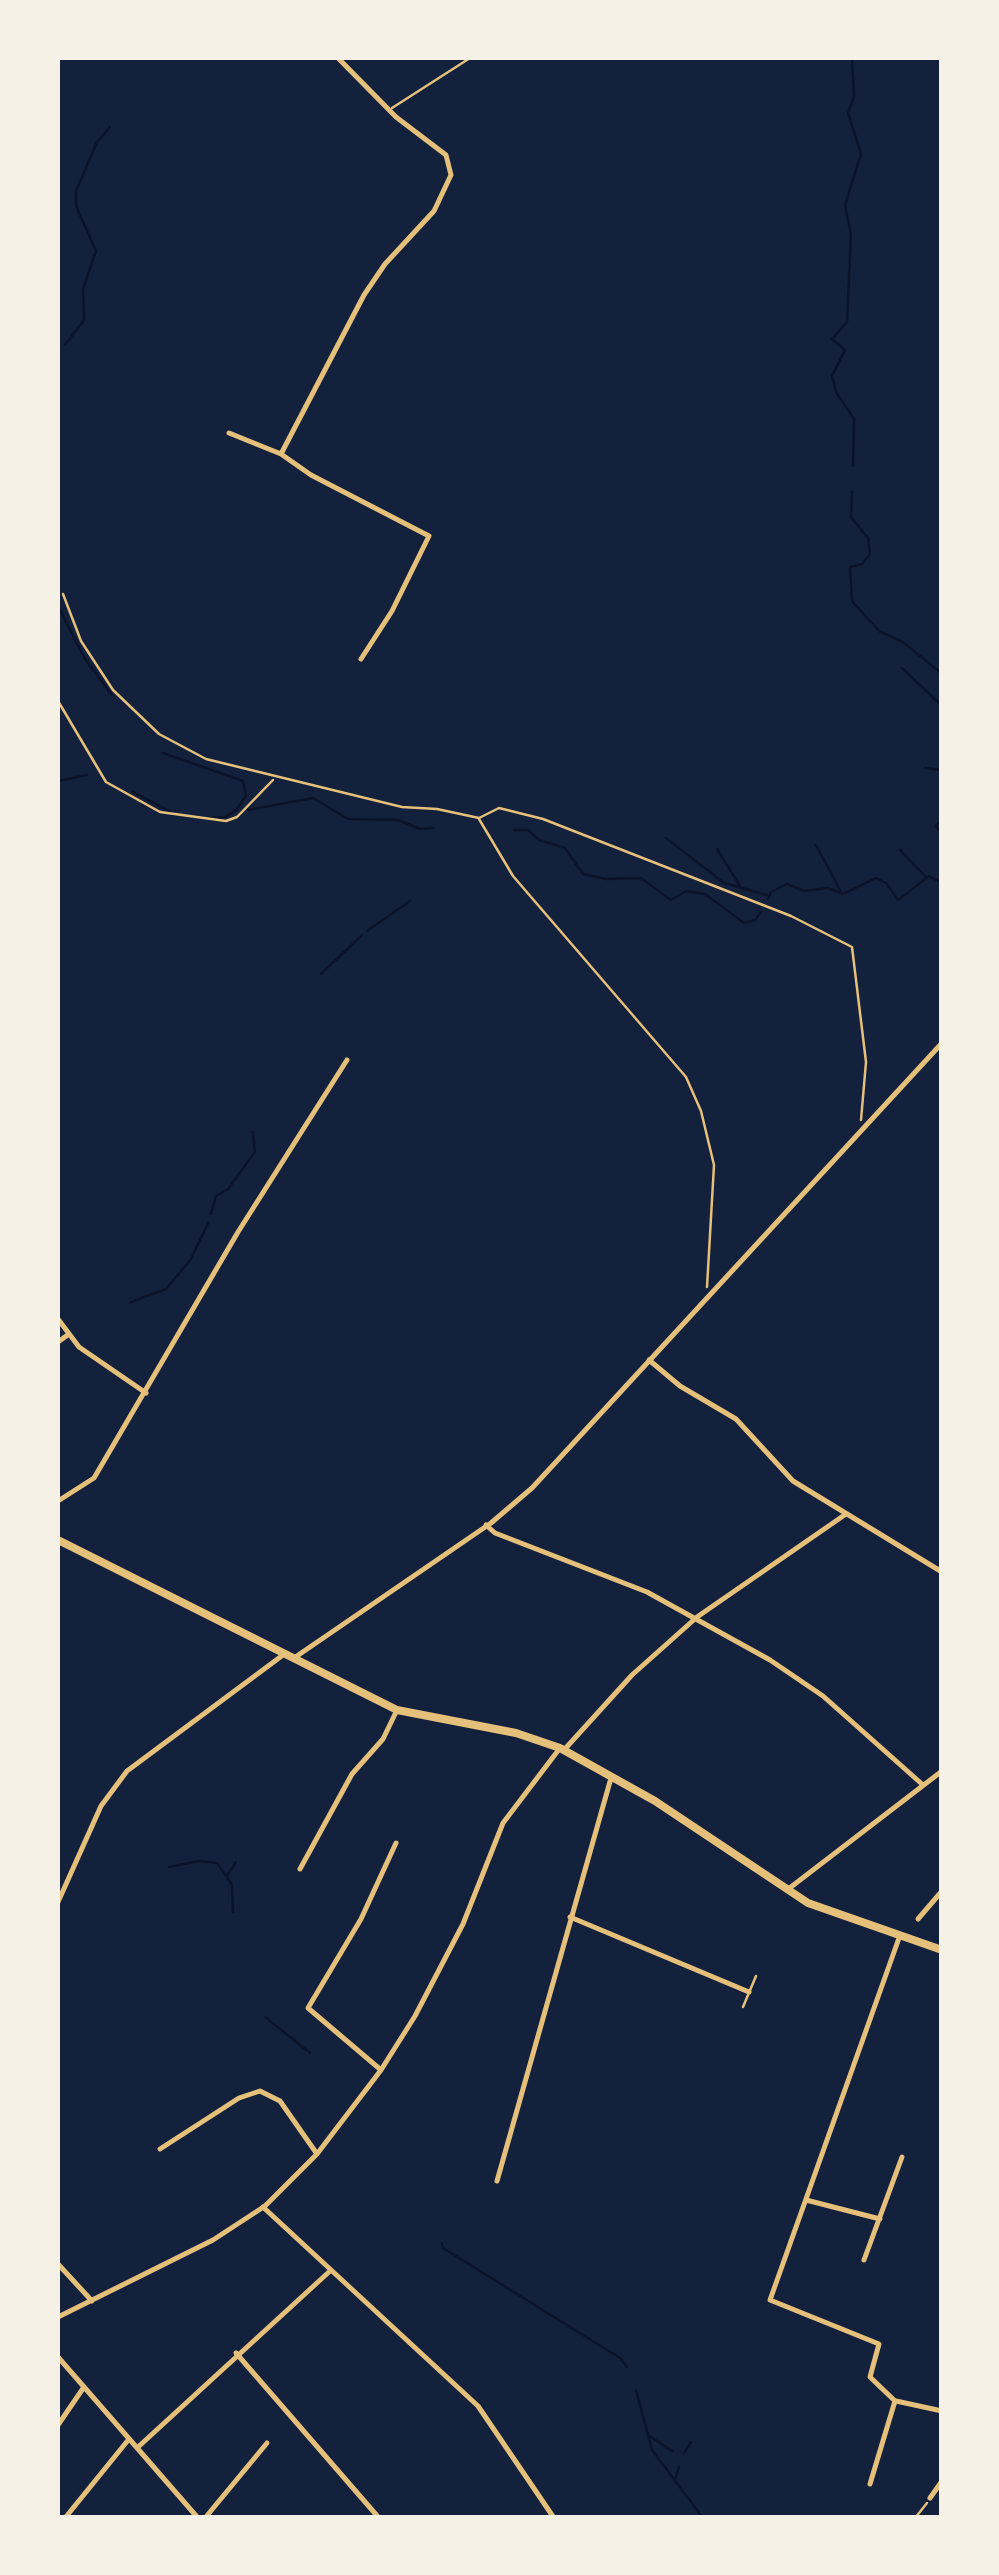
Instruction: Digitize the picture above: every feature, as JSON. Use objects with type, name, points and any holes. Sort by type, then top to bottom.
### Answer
[{"type":"main road","points":[[58,1540],[397,1710],[516,1734],[562,1749],[612,1775],[787,1890],[832,1914],[942,1950]]},
{"type":"street","points":[[281,454],[364,294],[434,212],[451,175],[446,155],[390,110],[338,58]]},
{"type":"street","points":[[229,433],[281,454],[310,475],[430,536],[392,611],[360,659]]},
{"type":"street","points":[[58,1902],[101,1806],[127,1772],[288,1658],[486,1526],[532,1488],[942,1043]]},
{"type":"street","points":[[58,1500],[94,1478],[228,1248],[347,1060]]},
{"type":"street","points":[[58,1320],[102,1366],[146,1392]]},
{"type":"street","points":[[58,1342],[69,1334]]},
{"type":"street","points":[[649,1360],[680,1386],[736,1419],[792,1481],[942,1572]]},
{"type":"street","points":[[58,2317],[203,2246],[263,2208],[317,2154],[381,2070],[463,1924],[507,1816],[562,1749],[632,1675],[696,1617],[846,1514]]},
{"type":"street","points":[[486,1526],[494,1534],[595,1570],[696,1617],[822,1696],[924,1785]]},
{"type":"street","points":[[300,1869],[352,1774],[383,1740],[397,1710]]},
{"type":"street","points":[[787,1890],[942,1772]]},
{"type":"street","points":[[497,2181],[612,1775]]},
{"type":"street","points":[[381,2070],[308,2008],[361,1918],[396,1843]]},
{"type":"street","points":[[918,1919],[942,1891]]},
{"type":"street","points":[[570,1917],[749,1992]]},
{"type":"street","points":[[899,1938],[770,2300],[879,2344],[870,2377],[894,2401],[942,2412]]},
{"type":"street","points":[[160,2150],[239,2098],[260,2091],[280,2100],[317,2154]]},
{"type":"street","points":[[864,2260],[902,2157]]},
{"type":"street","points":[[806,2200],[880,2219]]},
{"type":"street","points":[[263,2208],[478,2406],[554,2518]]},
{"type":"street","points":[[58,2264],[92,2302]]},
{"type":"street","points":[[137,2448],[330,2270]]},
{"type":"street","points":[[236,2354],[379,2518]]},
{"type":"street","points":[[58,2357],[201,2518],[267,2443]]},
{"type":"street","points":[[58,2425],[84,2387]]},
{"type":"street","points":[[870,2484],[894,2401]]},
{"type":"street","points":[[65,2518],[130,2439]]},
{"type":"street","points":[[930,2498],[942,2481]]},
{"type":"lane","points":[[390,110],[470,58]]},
{"type":"lane","points":[[743,2007],[756,1976]]},
{"type":"path","points":[[63,594],[95,666],[159,734],[206,759],[274,779],[402,807],[478,818],[499,808],[542,819],[791,916],[852,947],[866,1062],[861,1119],[865,1130]]},
{"type":"path","points":[[58,701],[114,790],[160,812],[226,821],[237,817],[274,779]]},
{"type":"path","points":[[478,818],[513,876],[686,1077],[701,1111],[714,1165],[706,1299]]},
{"type":"path","points":[[915,2518],[930,2498]]},
{"type":"path","points":[[830,2518],[842,2518]]},
{"type":"waterway","points":[[852,58],[854,97],[848,113],[861,154],[845,205],[851,235],[847,322],[832,339],[845,350],[832,376],[836,392],[854,419],[853,466]]},
{"type":"waterway","points":[[65,345],[84,320],[83,289],[96,251],[76,206],[76,191],[97,142],[110,127]]},
{"type":"waterway","points":[[852,492],[851,517],[868,538],[870,554],[862,564],[850,567],[852,601],[879,631],[903,642],[942,674]]},
{"type":"waterway","points":[[58,606],[85,659],[112,695]]},
{"type":"waterway","points":[[902,668],[942,706]]},
{"type":"waterway","points":[[163,753],[243,781],[246,796],[237,809],[226,817],[208,818]]},
{"type":"waterway","points":[[925,768],[942,770]]},
{"type":"waterway","points":[[58,781],[87,775]]},
{"type":"waterway","points":[[133,792],[171,812]]},
{"type":"waterway","points":[[942,792],[941,821],[936,826],[942,833]]},
{"type":"waterway","points":[[248,810],[313,798],[348,819],[398,820],[420,829],[434,828]]},
{"type":"waterway","points":[[514,830],[528,830],[539,840],[565,848],[583,874],[606,879],[641,878],[671,900],[686,891],[705,894],[744,923],[755,920],[761,912]]},
{"type":"waterway","points":[[666,838],[724,883],[767,895]]},
{"type":"waterway","points":[[816,845],[841,892]]},
{"type":"waterway","points":[[717,849],[740,886]]},
{"type":"waterway","points":[[900,850],[926,877]]},
{"type":"waterway","points":[[768,899],[771,892],[787,884],[804,891],[828,888],[843,894],[876,878],[886,883],[898,900],[929,876],[942,883]]},
{"type":"waterway","points":[[367,931],[410,901]]},
{"type":"waterway","points":[[321,974],[362,935]]},
{"type":"waterway","points":[[211,1214],[216,1196],[228,1189],[255,1152],[253,1132]]},
{"type":"waterway","points":[[131,1302],[166,1289],[191,1259],[208,1223]]},
{"type":"waterway","points":[[169,1867],[199,1861],[217,1863],[232,1885],[233,1912]]},
{"type":"waterway","points":[[227,1876],[236,1862]]},
{"type":"waterway","points":[[265,2017],[310,2053]]},
{"type":"waterway","points":[[442,2243],[443,2248],[620,2358],[627,2367]]},
{"type":"waterway","points":[[636,2390],[652,2450],[703,2518]]},
{"type":"waterway","points":[[648,2435],[672,2451]]},
{"type":"waterway","points":[[684,2453],[691,2442]]},
{"type":"waterway","points":[[675,2480],[679,2467]]}]
